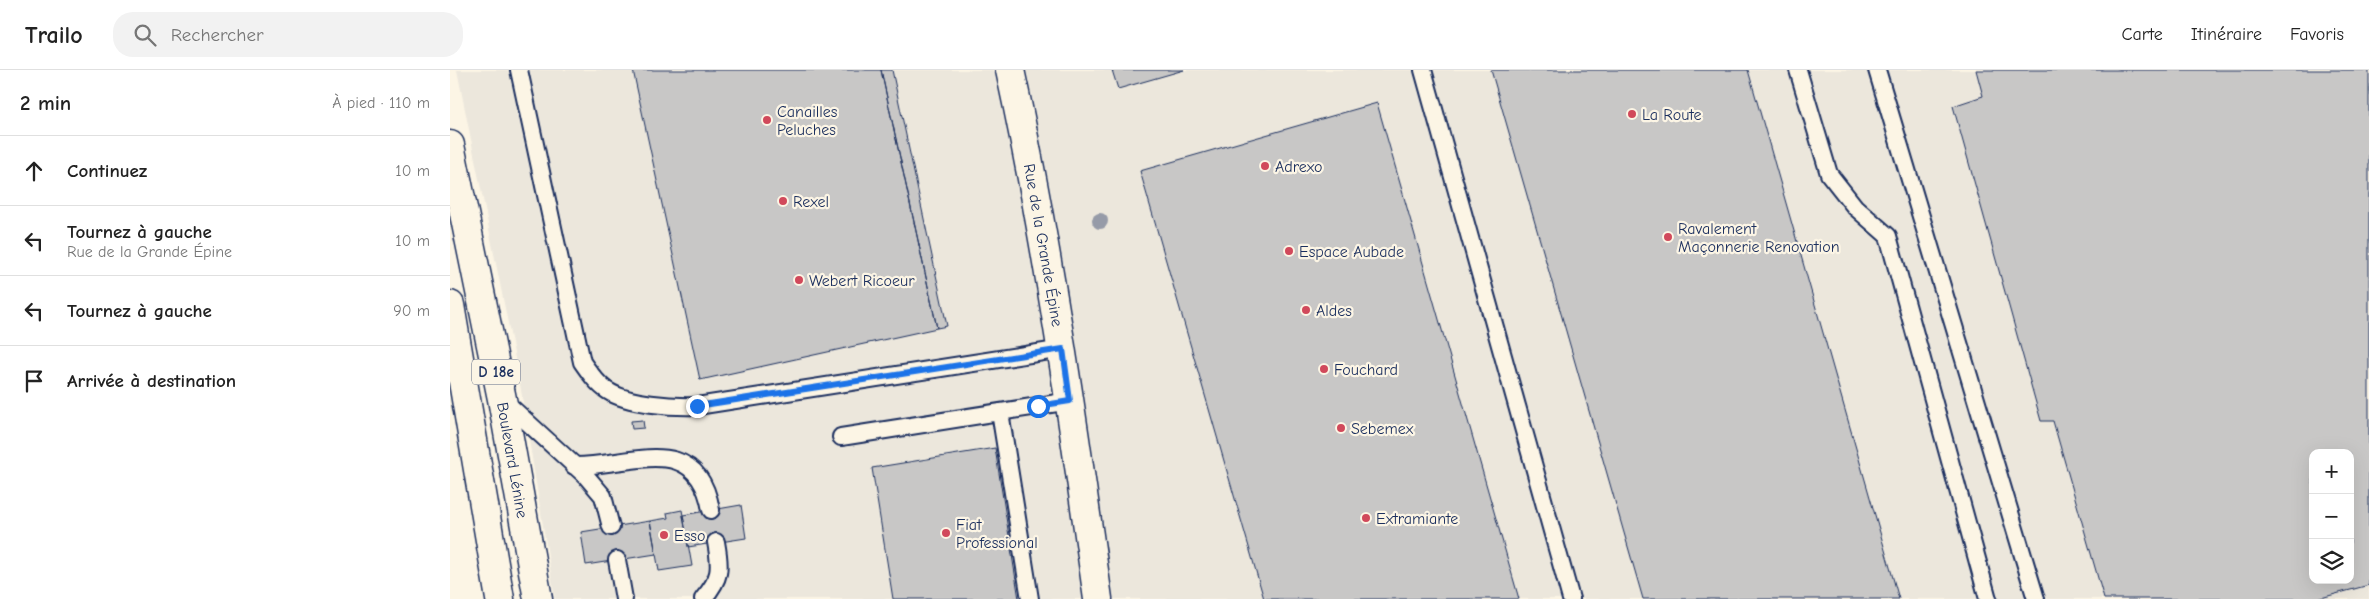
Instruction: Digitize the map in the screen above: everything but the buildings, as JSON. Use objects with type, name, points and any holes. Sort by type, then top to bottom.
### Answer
[{"type":"main road","name":"Rue de la Grande Épine","points":[[1010,70],[1034,182],[1063,349],[1098,599]]},
{"type":"main road","name":"Boulevard Lénine","points":[[450,145],[502,399],[538,599]]},
{"type":"main road","name":"D 18e","points":[[450,305],[500,599]]},
{"type":"lane","points":[[519,70],[582,362],[591,376],[608,392],[640,402],[672,407],[697,406],[1063,349]]},
{"type":"lane","points":[[1423,70],[1571,599]]},
{"type":"lane","points":[[1798,70],[1829,174],[1856,207],[1888,236],[1988,599]]},
{"type":"lane","points":[[1877,70],[2036,599]]},
{"type":"lane","points":[[502,399],[604,496],[612,527]]},
{"type":"lane","points":[[841,437],[1070,401]]},
{"type":"lane","points":[[1000,412],[1030,599]]},
{"type":"lane","points":[[574,466],[659,457],[682,462],[695,473],[704,487],[711,510]]},
{"type":"lane","points":[[703,599],[716,583],[719,574],[716,542]]},
{"type":"lane","points":[[617,560],[624,599]]},
{"type":"shaded area","points":[[457,70],[2369,70],[2369,599],[555,599],[519,378]]},
{"type":"place","name":"La Route","points":[[1632,114]]},
{"type":"place","name":"Canailles Peluches","points":[[767,120]]},
{"type":"place","name":"Adrexo","points":[[1265,166]]},
{"type":"place","name":"Rexel","points":[[783,201]]},
{"type":"place","name":"Ravalement Maçonnerie Renovation","points":[[1668,237]]},
{"type":"place","name":"Espace Aubade","points":[[1289,251]]},
{"type":"place","name":"Webert Ricoeur","points":[[799,280]]},
{"type":"place","name":"Aldes","points":[[1306,310]]},
{"type":"place","name":"Fouchard","points":[[1324,369]]},
{"type":"place","name":"Sebemex","points":[[1341,428]]},
{"type":"place","name":"Extramiante","points":[[1366,518]]},
{"type":"place","name":"Fiat Professional","points":[[946,533]]},
{"type":"place","name":"Esso","points":[[664,535]]},
{"type":"route","points":[[697,406],[1063,349],[1070,401],[1038,406]]}]
